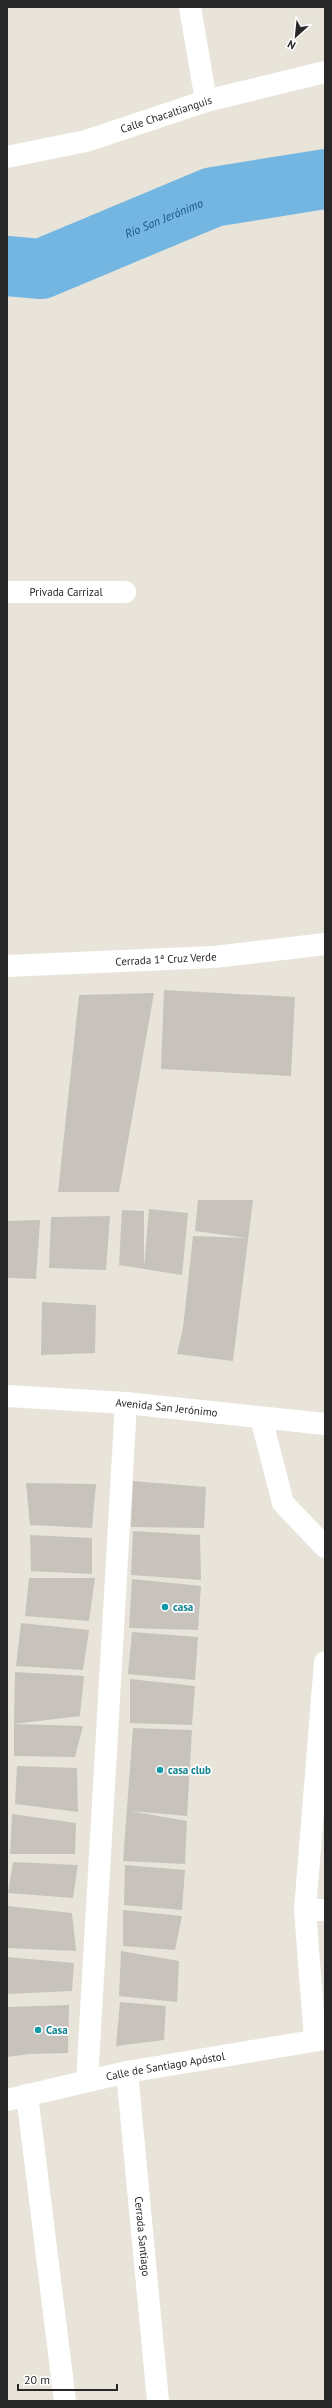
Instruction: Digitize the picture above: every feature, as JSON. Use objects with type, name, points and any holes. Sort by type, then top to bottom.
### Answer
[{"type":"street","points":[[190,7],[206,101]]},
{"type":"street","name":"Calle Chacaltianguis","points":[[7,157],[86,141],[206,101],[325,72]]},
{"type":"street","name":"Privada Carrizal","points":[[7,592],[125,592]]},
{"type":"street","name":"Cerrada 1ª Cruz Verde","points":[[7,966],[214,957],[325,944]]},
{"type":"street","name":"Avenida San Jerónimo","points":[[7,1396],[126,1403],[325,1424]]},
{"type":"street","points":[[87,2081],[126,1403]]},
{"type":"street","points":[[261,1418],[283,1503],[325,1547]]},
{"type":"street","points":[[320,2040],[315,1910],[325,1662]]},
{"type":"street","name":"Calle de Santiago Apóstol","points":[[17,2098],[127,2072],[320,2040]]},
{"type":"street","name":"Cerrada Santiago","points":[[127,2072],[158,2401]]},
{"type":"street","points":[[17,2098],[65,2401]]},
{"type":"building","points":[[164,990],[295,997],[291,1076],[161,1069]]},
{"type":"building","points":[[154,993],[119,1192],[58,1192],[79,995]]},
{"type":"building","points":[[198,1200],[253,1200],[233,1361],[177,1354],[183,1328],[193,1236],[247,1238],[195,1231]]},
{"type":"building","points":[[149,1209],[188,1213],[182,1275],[119,1265],[122,1210],[144,1211],[144,1267]]},
{"type":"building","points":[[110,1216],[106,1270],[49,1268],[51,1217]]},
{"type":"building","points":[[40,1220],[36,1279],[7,1278],[7,1221]]},
{"type":"building","points":[[42,1302],[96,1305],[95,1353],[41,1355]]},
{"type":"building","points":[[133,1481],[206,1487],[204,1528],[131,1527]]},
{"type":"building","points":[[26,1483],[96,1484],[92,1528],[30,1525]]},
{"type":"building","name":"casa","points":[[133,1531],[200,1535],[201,1580],[131,1575]]},
{"type":"building","points":[[30,1535],[92,1538],[92,1574],[31,1571]]},
{"type":"building","points":[[29,1578],[95,1578],[89,1621],[25,1616]]},
{"type":"building","name":"casa","points":[[132,1579],[201,1586],[198,1630],[129,1628]]},
{"type":"building","points":[[21,1623],[89,1630],[83,1670],[16,1666]]},
{"type":"building","name":"casa","points":[[132,1632],[198,1637],[195,1680],[128,1674]]},
{"type":"building","points":[[15,1672],[84,1676],[80,1716],[14,1724]]},
{"type":"building","points":[[130,1679],[195,1686],[192,1725],[130,1723]]},
{"type":"building","points":[[14,1724],[83,1726],[75,1757],[14,1756]]},
{"type":"building","name":"casa club","points":[[133,1728],[192,1730],[187,1816],[130,1811],[187,1821],[185,1864],[123,1861]]},
{"type":"building","points":[[17,1766],[77,1768],[78,1812],[15,1804]]},
{"type":"building","points":[[12,1814],[76,1823],[75,1854],[10,1854]]},
{"type":"building","points":[[13,1862],[78,1865],[73,1898],[8,1893]]},
{"type":"building","points":[[125,1865],[185,1870],[182,1910],[124,1905]]},
{"type":"building","points":[[8,1906],[72,1913],[76,1951],[7,1948]]},
{"type":"building","points":[[123,1910],[182,1916],[175,1950],[123,1946]]},
{"type":"building","points":[[121,1951],[179,1961],[177,2002],[119,1996]]},
{"type":"building","name":"Casa","points":[[7,1957],[74,1963],[72,1991],[7,1994]]},
{"type":"building","points":[[120,2002],[166,2006],[164,2040],[116,2046]]},
{"type":"building","name":"Casa","points":[[69,2005],[68,2053],[29,2054],[7,2057],[7,2007]]},
{"type":"waterway","name":"Río San Jerónimo","points":[[7,266],[41,269],[213,197],[325,179]]},
{"type":"place","name":"casa","points":[[165,1607]]},
{"type":"place","name":"casa club","points":[[160,1770]]},
{"type":"place","name":"Casa","points":[[38,2030]]}]
